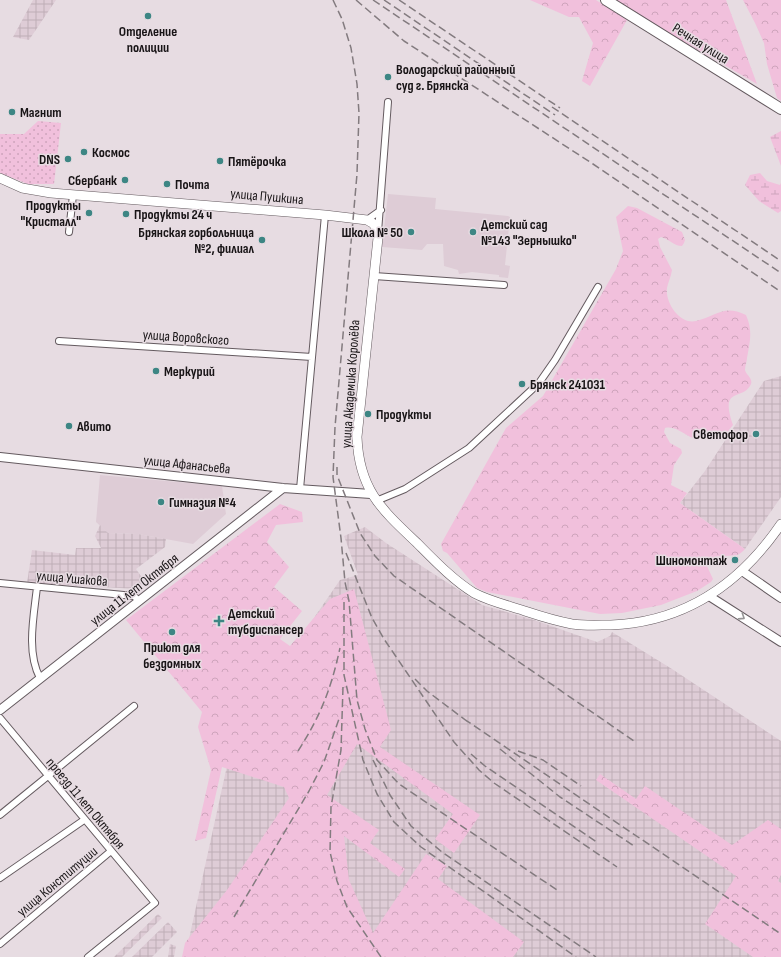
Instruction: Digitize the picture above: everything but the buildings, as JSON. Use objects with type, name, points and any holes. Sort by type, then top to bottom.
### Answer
[{"type":"main road","name":"Речная улица","points":[[606,0],[781,109]]},
{"type":"main road","name":"улица Пушкина","points":[[0,178],[22,188],[73,195],[325,215],[367,220]]},
{"type":"main road","points":[[367,220],[374,224],[378,238]]},
{"type":"main road","name":"улица Академика Королёва","points":[[378,238],[357,437],[364,478],[374,498],[386,514],[462,585],[493,601],[573,624],[620,624],[663,617],[701,602],[742,571],[761,551],[781,524]]},
{"type":"street","name":"улица Академика Королёва","points":[[378,238],[388,102]]},
{"type":"street","points":[[69,232],[73,195]]},
{"type":"street","points":[[367,220],[381,210]]},
{"type":"street","points":[[300,489],[325,215]]},
{"type":"street","points":[[374,276],[504,285]]},
{"type":"street","points":[[374,498],[405,489],[469,448],[538,383],[555,360],[598,287]]},
{"type":"street","name":"улица Воровского","points":[[59,341],[312,357]]},
{"type":"street","name":"улица Афанасьева","points":[[0,458],[374,498]]},
{"type":"street","name":"улица 11 лет Октября","points":[[0,710],[283,488]]},
{"type":"street","points":[[742,571],[781,598]]},
{"type":"street","name":"улица Ушакова","points":[[0,583],[134,596],[139,601]]},
{"type":"street","points":[[37,587],[33,627],[34,658],[36,670],[40,678]]},
{"type":"street","points":[[709,596],[781,642]]},
{"type":"street","points":[[0,815],[134,706]]},
{"type":"street","name":"проезд 11 лет Октября","points":[[0,718],[155,903],[88,957]]},
{"type":"street","points":[[0,878],[84,820]]},
{"type":"street","name":"улица Конституции","points":[[0,944],[111,851]]},
{"type":"shaded area","points":[[33,0],[56,0],[29,40],[13,37]]},
{"type":"shaded area","points":[[388,194],[436,198],[435,209],[510,217],[505,265],[510,266],[508,278],[499,277],[499,275],[472,272],[459,274],[458,270],[444,266],[443,244],[427,244],[422,250],[382,247]]},
{"type":"shaded area","points":[[781,376],[781,497],[745,549],[680,503],[705,471],[764,381]]},
{"type":"shaded area","name":"Гимназия №4","points":[[100,475],[222,486],[226,514],[193,544],[138,534],[108,533],[96,522]]},
{"type":"shaded area","points":[[100,525],[108,533],[138,534],[166,539],[165,547],[136,569],[145,582],[138,589],[27,583],[32,550],[75,555],[76,548],[101,548],[95,536]]},
{"type":"shaded area","points":[[365,527],[386,543],[482,605],[534,620],[597,642],[610,636],[612,632],[672,669],[781,741],[781,957],[185,957],[234,734],[340,580],[358,575],[344,536]]},
{"type":"shaded area","points":[[158,914],[162,918],[122,957],[114,957]]},
{"type":"shaded area","points":[[168,922],[177,932],[152,957],[132,957]]},
{"type":"shaded area","points":[[170,944],[176,946],[174,957],[168,957]]},
{"type":"green space","points":[[530,0],[596,0],[627,20],[590,86],[582,81],[593,43],[579,17],[569,17]]},
{"type":"green space","points":[[613,0],[726,0],[757,84],[619,4]]},
{"type":"green space","points":[[743,0],[781,0],[781,101],[777,98],[767,64],[764,43]]},
{"type":"green space","points":[[38,121],[61,123],[54,184],[28,184],[0,173],[0,134],[24,134]]},
{"type":"green space","points":[[781,131],[781,166],[770,137]]},
{"type":"green space","points":[[760,173],[767,181],[780,185],[781,183],[781,211],[778,213],[759,201],[745,185],[750,175]]},
{"type":"green space","points":[[628,206],[637,208],[682,232],[685,240],[682,246],[676,245],[661,237],[658,239],[660,247],[672,270],[667,288],[668,300],[679,316],[684,320],[696,321],[720,312],[732,311],[746,315],[750,326],[749,346],[745,370],[750,378],[751,384],[743,392],[730,399],[729,412],[733,425],[722,439],[701,434],[698,435],[697,439],[673,428],[665,428],[664,432],[670,443],[681,449],[682,453],[674,465],[671,485],[687,493],[680,503],[745,549],[737,555],[712,558],[706,564],[713,579],[697,591],[661,605],[622,613],[600,614],[487,592],[477,588],[447,553],[443,551],[441,544],[506,428],[543,396],[616,269],[623,251],[616,217]]},
{"type":"green space","points":[[280,504],[302,512],[303,522],[276,525],[267,542],[289,567],[274,587],[302,611],[280,639],[290,646],[330,599],[354,589],[391,730],[380,747],[480,815],[454,853],[435,839],[453,814],[357,744],[327,795],[379,830],[370,843],[405,869],[399,877],[344,836],[349,880],[373,933],[426,854],[447,866],[438,879],[524,942],[513,957],[182,957],[185,943],[227,890],[289,798],[284,787],[222,767],[206,838],[195,841],[211,770],[198,727],[202,712],[126,620]]},
{"type":"green space","points":[[600,774],[636,799],[645,786],[732,845],[768,820],[781,829],[781,875],[778,881],[781,883],[781,957],[753,957],[705,924],[736,876],[596,780]]},
{"type":"railway","points":[[333,0],[342,19],[351,48],[357,84],[359,113],[357,174],[335,427],[333,477],[345,582],[349,601],[357,700],[365,729],[377,760],[399,784],[557,890]]},
{"type":"railway","points":[[356,0],[404,41],[593,164],[781,292]]},
{"type":"railway","points":[[373,0],[781,273]]},
{"type":"railway","points":[[384,0],[555,115]]},
{"type":"railway","points":[[399,0],[560,108]]},
{"type":"railway","points":[[552,107],[781,261]]},
{"type":"railway","points":[[337,467],[337,475],[360,533],[375,556],[394,576],[634,741]]},
{"type":"railway","points":[[346,553],[372,618],[384,639],[454,742],[479,770],[494,783],[617,867]]},
{"type":"railway","points":[[344,602],[344,675],[363,760],[377,794],[394,822],[421,847],[576,957]]},
{"type":"railway","points":[[298,751],[313,725],[329,689],[340,648]]},
{"type":"railway","points":[[415,679],[427,691],[468,722]]},
{"type":"railway","points":[[343,687],[341,750],[331,807],[330,852],[337,881],[347,907],[381,957]]},
{"type":"railway","points":[[234,917],[309,791],[324,762],[340,716]]},
{"type":"railway","points":[[464,719],[781,934]]},
{"type":"railway","points":[[500,749],[560,797],[634,846]]},
{"type":"railway","points":[[518,751],[543,760],[581,786]]},
{"type":"railway","points":[[471,754],[485,766],[598,843]]},
{"type":"railway","points":[[373,760],[390,795],[411,826],[442,852],[596,957]]},
{"type":"place","name":"Отделение полиции","points":[[148,16]]},
{"type":"place","name":"Володарский районный суд г. Брянска","points":[[388,77]]},
{"type":"place","name":"Магнит","points":[[12,112]]},
{"type":"place","name":"Космос","points":[[84,152]]},
{"type":"place","name":"DNS","points":[[68,159]]},
{"type":"place","name":"Пятёрочка","points":[[220,161]]},
{"type":"place","name":"Сбербанк","points":[[125,180]]},
{"type":"place","name":"Почта","points":[[167,184]]},
{"type":"place","name":"Продукты \"Кристалл\"","points":[[89,213]]},
{"type":"place","name":"Продукты 24 ч","points":[[126,214]]},
{"type":"place","name":"Школа № 50","points":[[411,232]]},
{"type":"place","name":"Детский сад №143 \"Зернышко\"","points":[[473,232]]},
{"type":"place","name":"Брянская горбольница №2, филиал","points":[[262,240]]},
{"type":"place","name":"Меркурий","points":[[156,371]]},
{"type":"place","name":"Брянск 241031","points":[[522,384]]},
{"type":"place","name":"Продукты","points":[[368,414]]},
{"type":"place","name":"Авито","points":[[69,426]]},
{"type":"place","name":"Светофор","points":[[756,434]]},
{"type":"place","name":"Гимназия №4","points":[[161,502]]},
{"type":"place","name":"Шиномонтаж","points":[[735,560]]},
{"type":"place","name":"Детский тубдиспансер","points":[[219,621]]},
{"type":"place","name":"Приют для бездомных","points":[[172,632]]}]
